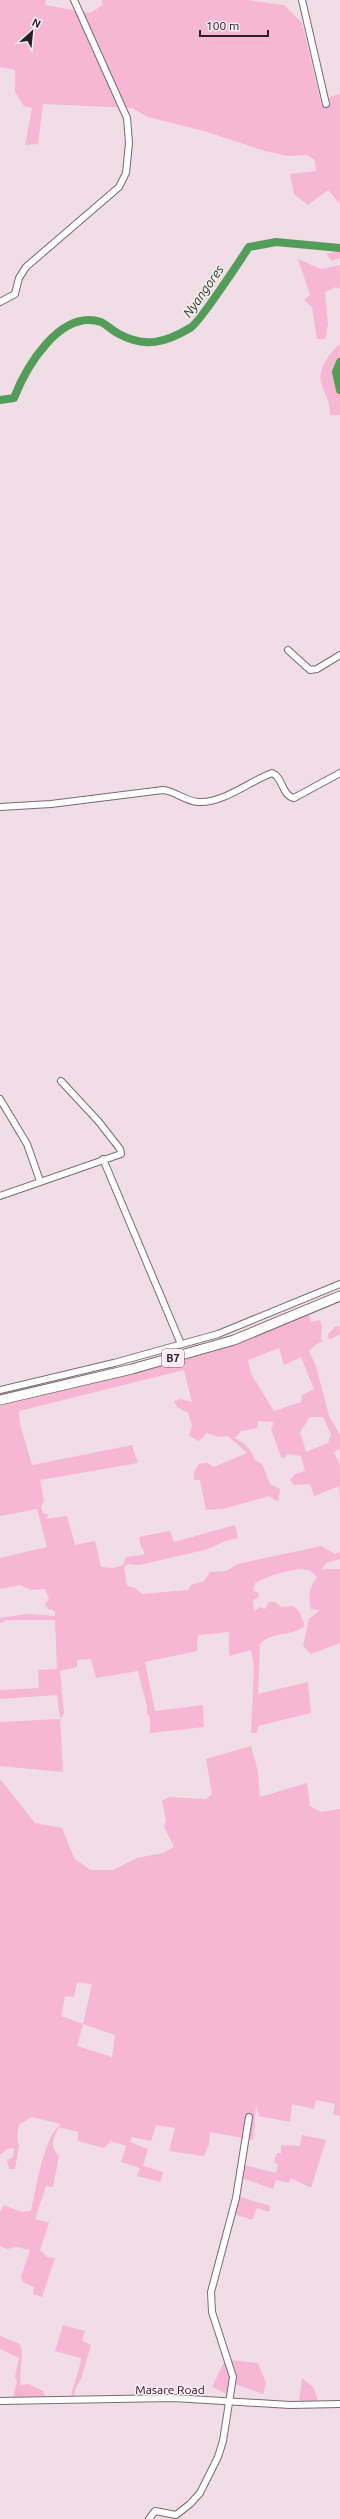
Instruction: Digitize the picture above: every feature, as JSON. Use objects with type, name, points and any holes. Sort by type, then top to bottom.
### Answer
[{"type":"highway","name":"B7","points":[[0,1400],[187,1354],[234,1340],[340,1296]]},
{"type":"street","points":[[0,302],[15,294],[19,278],[26,267],[119,187],[126,174],[129,143],[127,118],[74,0]]},
{"type":"street","points":[[302,0],[326,104]]},
{"type":"street","points":[[288,650],[310,670],[340,654]]},
{"type":"street","points":[[0,807],[51,804],[163,790],[176,793],[193,801],[203,802],[243,788],[272,773],[276,776],[287,794],[294,798],[340,773]]},
{"type":"street","points":[[0,1196],[120,1154],[120,1149],[99,1122],[61,1081]]},
{"type":"street","points":[[0,1098],[27,1144],[40,1181]]},
{"type":"street","points":[[103,1159],[181,1344]]},
{"type":"street","points":[[0,1390],[218,1334],[340,1284]]},
{"type":"street","points":[[286,1307],[290,1317]]},
{"type":"street","points":[[149,2519],[155,2511],[176,2515],[190,2504],[200,2493],[218,2457],[226,2424],[233,2374],[212,2312],[211,2292],[236,2198],[249,2117]]},
{"type":"street","name":"Masare Road","points":[[0,2401],[173,2398],[228,2402],[340,2404]]},
{"type":"shaded area","points":[[0,0],[46,0],[45,5],[90,13],[103,5],[102,0],[247,0],[284,5],[302,23],[322,107],[328,106],[330,97],[340,94],[340,204],[328,190],[308,205],[294,194],[290,174],[316,171],[315,160],[307,155],[287,156],[265,151],[204,131],[148,117],[132,108],[43,104],[38,144],[25,145],[32,108],[24,106],[15,92],[15,70],[0,67]]},
{"type":"shaded area","points":[[340,251],[340,258],[332,261],[326,254]]},
{"type":"shaded area","points":[[298,259],[321,269],[340,265],[340,289],[336,287],[325,292],[328,324],[325,339],[317,339],[312,307],[304,300],[310,295]]},
{"type":"shaded area","points":[[340,344],[340,415],[330,415],[327,398],[321,382],[321,372],[332,351]]},
{"type":"shaded area","points":[[309,1315],[311,1322],[320,1320],[322,1327],[321,1339],[323,1341],[318,1343],[309,1351],[316,1366],[329,1416],[340,1435],[340,1449],[334,1452],[340,1465],[340,1498],[339,1486],[314,1496],[310,1484],[294,1485],[290,1480],[295,1474],[305,1471],[301,1456],[287,1454],[285,1458],[281,1457],[271,1429],[274,1422],[258,1421],[257,1428],[241,1431],[235,1438],[250,1450],[255,1460],[262,1464],[270,1484],[280,1489],[278,1502],[269,1496],[223,1509],[206,1510],[200,1480],[194,1480],[194,1472],[199,1464],[207,1463],[214,1467],[247,1453],[228,1436],[218,1437],[207,1433],[199,1441],[189,1436],[192,1425],[188,1413],[177,1407],[174,1401],[181,1399],[192,1402],[184,1370],[19,1411],[20,1424],[32,1465],[132,1445],[138,1463],[40,1480],[44,1501],[41,1506],[43,1513],[49,1515],[45,1519],[67,1516],[75,1545],[95,1541],[101,1567],[114,1568],[123,1565],[126,1557],[143,1555],[145,1552],[141,1547],[139,1537],[170,1531],[174,1542],[235,1525],[238,1538],[225,1541],[208,1549],[140,1565],[128,1564],[124,1567],[127,1586],[135,1588],[142,1594],[188,1590],[191,1585],[204,1581],[210,1572],[226,1571],[238,1564],[321,1546],[335,1554],[340,1552],[340,1559],[326,1563],[322,1569],[340,1569],[340,1643],[311,1654],[303,1646],[309,1619],[320,1610],[311,1609],[310,1593],[312,1585],[317,1577],[311,1571],[298,1570],[274,1575],[255,1583],[253,1591],[259,1593],[258,1598],[253,1600],[254,1611],[261,1607],[265,1609],[269,1602],[275,1602],[281,1607],[294,1606],[300,1613],[305,1626],[293,1632],[270,1637],[260,1644],[258,1694],[308,1682],[311,1713],[258,1726],[257,1733],[251,1733],[254,1666],[251,1650],[229,1656],[229,1632],[198,1635],[197,1651],[145,1662],[155,1711],[203,1705],[204,1727],[150,1733],[150,1717],[147,1714],[147,1706],[138,1671],[96,1678],[91,1659],[77,1660],[77,1667],[60,1671],[64,1714],[60,1719],[57,1695],[0,1699],[0,1690],[39,1688],[38,1670],[57,1669],[55,1620],[7,1620],[0,1623],[0,1618],[27,1614],[55,1616],[55,1611],[48,1609],[45,1604],[49,1599],[45,1589],[31,1590],[20,1585],[0,1589],[0,1558],[47,1547],[37,1509],[0,1516],[0,1406],[175,1363],[235,1345]],"holes":[[[279,1348],[284,1365],[301,1357],[314,1389],[302,1395],[301,1402],[274,1411],[251,1374],[248,1360]],[[310,1417],[323,1417],[331,1434],[328,1443],[306,1452],[300,1432]]]},
{"type":"shaded area","points":[[340,1326],[340,1334],[329,1340],[328,1334],[335,1327]]},
{"type":"shaded area","points":[[60,1719],[63,1772],[0,1766],[0,1722]]},
{"type":"shaded area","points":[[251,1746],[258,1772],[260,1797],[307,1783],[310,1806],[321,1812],[340,1809],[340,2116],[333,2114],[335,2104],[316,2100],[314,2109],[292,2104],[290,2122],[259,2116],[256,2106],[253,2140],[210,2132],[209,2144],[204,2156],[169,2151],[175,2128],[156,2125],[151,2141],[132,2137],[130,2142],[148,2149],[143,2166],[163,2172],[160,2182],[137,2176],[140,2168],[121,2162],[126,2146],[111,2141],[104,2148],[78,2141],[78,2132],[59,2127],[53,2142],[54,2149],[59,2156],[53,2187],[46,2186],[35,2219],[49,2223],[40,2250],[47,2257],[55,2258],[42,2297],[33,2294],[34,2287],[23,2282],[21,2277],[30,2250],[16,2247],[7,2249],[0,2246],[0,2212],[4,2205],[22,2212],[31,2211],[45,2151],[55,2130],[61,2124],[31,2117],[19,2125],[17,2137],[19,2146],[15,2169],[9,2169],[7,2160],[13,2157],[14,2148],[7,2149],[0,2155],[0,1779],[35,1823],[62,1828],[74,1858],[90,1870],[113,1870],[137,1858],[163,1853],[174,1847],[164,1827],[166,1820],[162,1801],[169,1797],[206,1799],[212,1794],[206,1759]],"holes":[[[77,1982],[92,1984],[83,2024],[61,2016],[65,1996],[74,1997]],[[83,2024],[115,2035],[112,2057],[77,2046]]]},
{"type":"shaded area","points":[[302,2135],[326,2140],[311,2188],[291,2178],[289,2183],[276,2180],[273,2189],[242,2178],[244,2165],[276,2173],[278,2165],[274,2162],[277,2153],[281,2153],[281,2145],[300,2146]]},
{"type":"shaded area","points":[[238,2196],[270,2206],[269,2212],[257,2208],[252,2220],[234,2214]]},
{"type":"shaded area","points":[[63,2325],[85,2331],[82,2341],[91,2345],[80,2382],[75,2390],[75,2397],[71,2397],[81,2358],[55,2351]]},
{"type":"shaded area","points":[[0,2336],[20,2344],[22,2350],[20,2385],[29,2384],[43,2391],[45,2396],[13,2397],[17,2382],[15,2377],[19,2358],[0,2349]]},
{"type":"shaded area","points":[[225,2360],[231,2377],[227,2394],[212,2387]]},
{"type":"shaded area","points":[[230,2360],[258,2363],[266,2383],[263,2394],[235,2384],[235,2373]]},
{"type":"shaded area","points":[[302,2378],[314,2388],[318,2401],[299,2401]]},
{"type":"waterway","name":"Nyangores","points":[[0,400],[14,398],[27,371],[36,357],[59,332],[72,324],[86,320],[101,322],[119,334],[138,341],[155,342],[163,340],[181,333],[195,324],[249,247],[276,242],[340,248]]},
{"type":"waterway","name":"Nyangores","points":[[340,362],[336,372],[340,390]]}]
